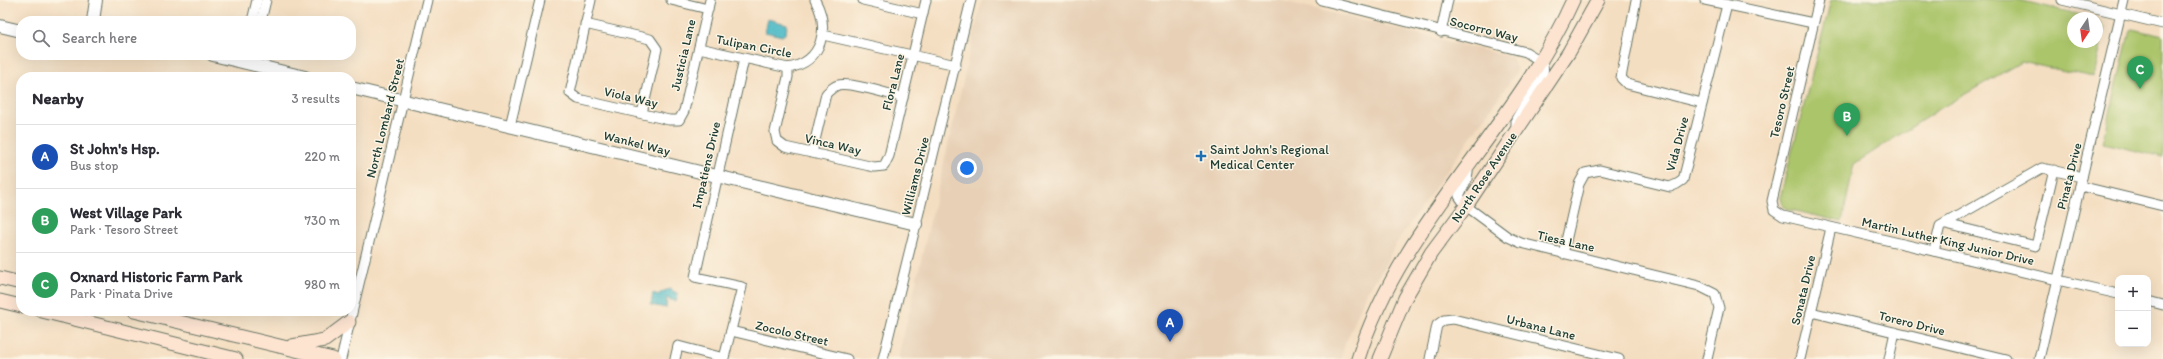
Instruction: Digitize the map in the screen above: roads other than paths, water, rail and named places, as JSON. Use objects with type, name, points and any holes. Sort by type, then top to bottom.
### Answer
[{"type":"main road","name":"North Rose Avenue","points":[[1358,359],[1393,278],[1420,232],[1540,61],[1564,21],[1573,0]]},
{"type":"main road","name":"North Rose Avenue","points":[[1380,359],[1405,298],[1431,254],[1466,206],[1569,52],[1598,0]]},
{"type":"main road","points":[[0,278],[16,283]]},
{"type":"main road","points":[[0,301],[16,305]]},
{"type":"main road","points":[[62,316],[236,359]]},
{"type":"main road","points":[[155,316],[332,359]]},
{"type":"main road","points":[[284,347],[325,340],[349,322]]},
{"type":"street","points":[[94,16],[96,0]]},
{"type":"street","points":[[253,16],[257,0]]},
{"type":"street","points":[[262,16],[266,0]]},
{"type":"street","name":"North Lombard Street","points":[[356,293],[427,0]]},
{"type":"street","points":[[510,126],[540,0]]},
{"type":"street","points":[[591,0],[586,24],[650,39],[657,49],[642,113]]},
{"type":"street","points":[[670,0],[709,5]]},
{"type":"street","points":[[815,0],[820,10],[824,25],[823,36],[956,65]]},
{"type":"street","points":[[863,0],[923,14]]},
{"type":"street","name":"Flora Lane","points":[[881,166],[884,166],[889,156],[926,0]]},
{"type":"street","name":"Williams Drive","points":[[883,359],[971,0]]},
{"type":"street","name":"Socorro Way","points":[[1321,0],[1441,32],[1526,52],[1540,61]]},
{"type":"street","points":[[1441,32],[1448,0]]},
{"type":"street","points":[[1636,0],[1621,71],[1621,78],[1627,84],[1702,103]]},
{"type":"street","points":[[1705,0],[1813,23]]},
{"type":"street","name":"Tesoro Street","points":[[1774,210],[1772,201],[1819,0]]},
{"type":"street","points":[[2062,0],[2163,24]]},
{"type":"street","name":"Pinata Drive","points":[[2039,359],[2124,0]]},
{"type":"street","name":"Justicia Lane","points":[[681,116],[709,5]]},
{"type":"street","name":"Vida Drive","points":[[1563,254],[1579,184],[1586,173],[1600,170],[1670,187],[1682,180],[1727,5]]},
{"type":"street","name":"Viola Way","points":[[586,24],[570,93],[578,99],[669,120],[679,120],[681,116]]},
{"type":"street","points":[[0,26],[16,30]]},
{"type":"street","name":"Tulipan Circle","points":[[699,48],[788,68],[798,66],[810,57],[823,36]]},
{"type":"street","name":"Impatiens Drive","points":[[731,331],[742,287],[695,277],[716,176],[744,59]]},
{"type":"street","points":[[254,60],[290,72]]},
{"type":"street","points":[[1516,130],[1516,119],[1537,86],[1543,73],[1544,68],[1540,61]]},
{"type":"street","name":"Vinca Way","points":[[788,68],[788,77],[775,132],[777,141],[785,147],[874,167],[881,166]]},
{"type":"street","points":[[812,153],[826,94],[832,88],[840,84],[903,98]]},
{"type":"street","name":"Wankel Way","points":[[356,89],[916,224]]},
{"type":"street","points":[[1466,206],[1459,196],[1467,179],[1469,163]]},
{"type":"street","points":[[1934,251],[1940,226],[1946,224],[2042,168],[2054,170],[2081,181],[2163,206]]},
{"type":"street","points":[[1946,224],[2036,246],[2054,170]]},
{"type":"street","name":"Tiesa Lane","points":[[1466,206],[1514,240],[1538,248],[1699,286],[1715,294],[1719,308],[1706,359]]},
{"type":"street","name":"Martin Luther King Junior Drive","points":[[1774,210],[1783,216],[1831,228],[2115,293]]},
{"type":"street","name":"Sonata Drive","points":[[1800,359],[1831,228]]},
{"type":"street","points":[[2151,302],[2163,305]]},
{"type":"street","name":"Torero Drive","points":[[1811,312],[2006,359]]},
{"type":"street","name":"North Lombard Street","points":[[341,359],[350,316]]},
{"type":"street","name":"Urbana Lane","points":[[1430,359],[1437,325],[1444,320],[1456,320],[1619,359]]},
{"type":"street","points":[[675,359],[678,346],[724,358],[731,331]]},
{"type":"street","name":"Zocolo Street","points":[[731,331],[847,359]]},
{"type":"street","points":[[1889,359],[1895,332]]},
{"type":"water","points":[[768,19],[787,24],[786,33],[782,36],[765,32]]},
{"type":"water","points":[[670,289],[678,294],[676,302],[667,298],[666,308],[651,305],[653,293],[659,295],[661,292]]},
{"type":"place","name":"Oxnard Historic Farm Park","points":[[2140,89]]},
{"type":"place","name":"West Village Park","points":[[1847,136]]},
{"type":"place","name":"Saint John's Regional Medical Center","points":[[1201,156]]},
{"type":"place","name":"St John's Hsp.","points":[[1170,342]]}]
